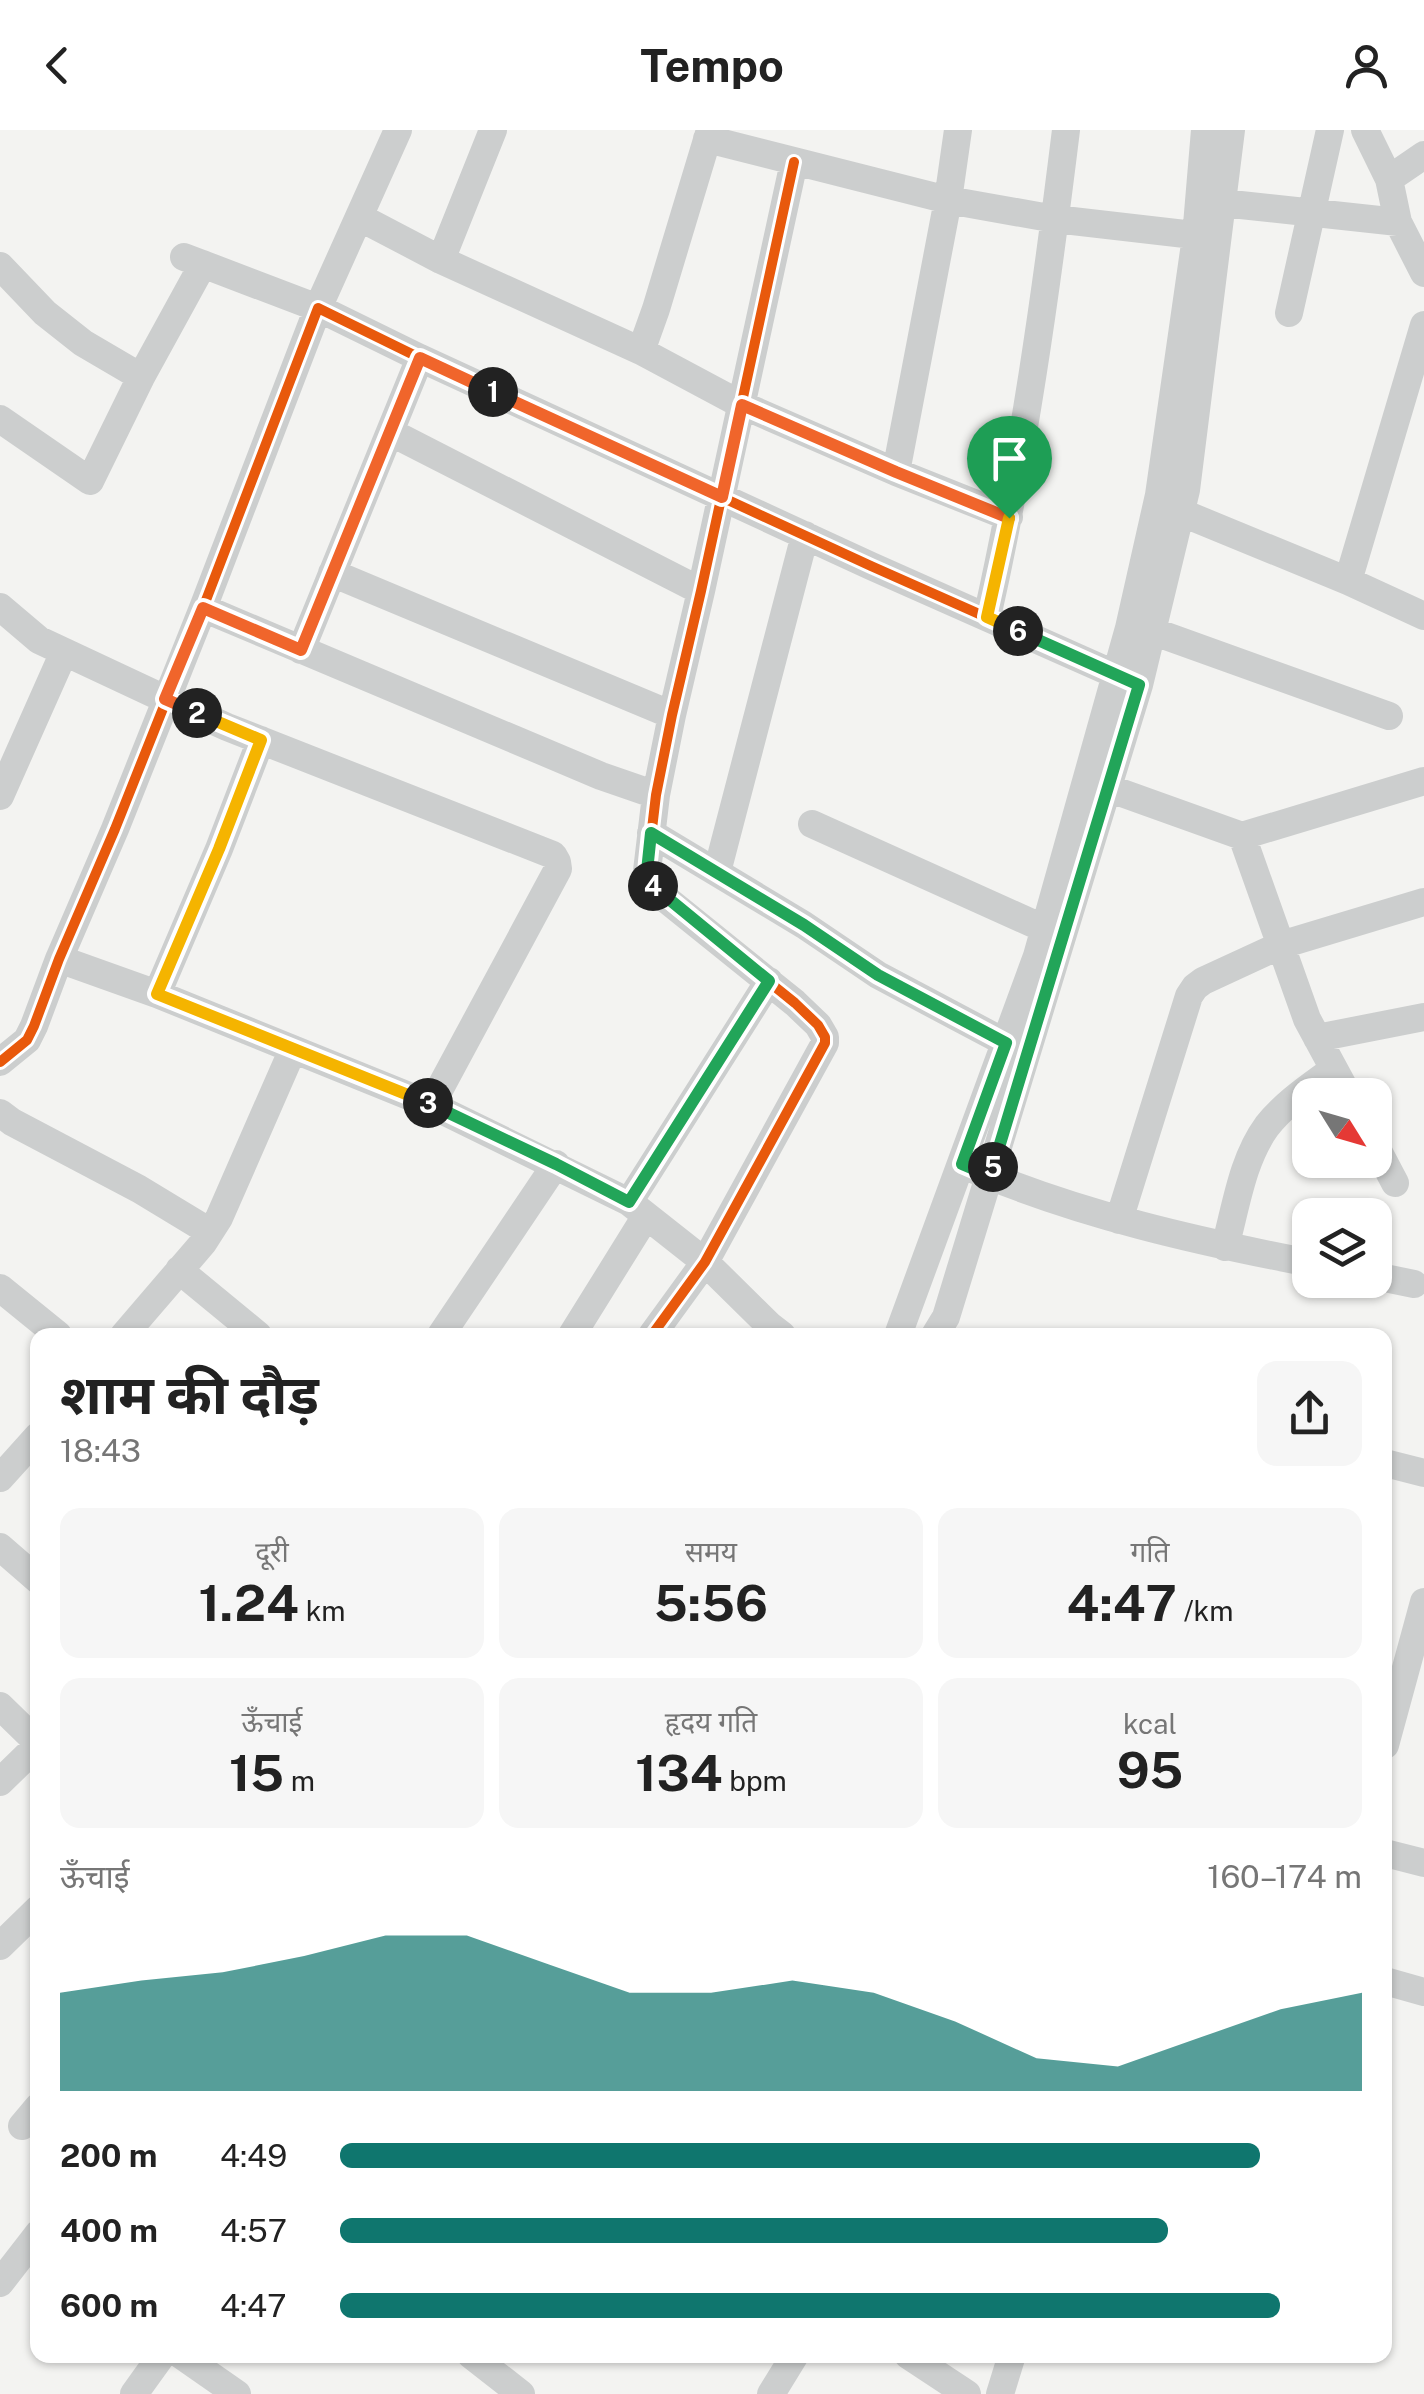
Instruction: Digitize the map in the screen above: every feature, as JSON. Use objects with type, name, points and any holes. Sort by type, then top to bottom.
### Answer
[{"type":"street","points":[[0,1062],[27,1040],[203,608],[318,308],[398,130]]},
{"type":"street","points":[[441,260],[492,130]]},
{"type":"street","points":[[896,472],[948,200],[956,130]]},
{"type":"street","points":[[987,617],[1009,518],[1066,130]]},
{"type":"street","points":[[901,1328],[1037,956],[1127,679],[1152,632],[1186,490],[1207,237],[1205,130]]},
{"type":"street","points":[[945,1328],[1108,788],[1127,679],[1129,628],[1159,495],[1207,237],[1222,202],[1231,130]]},
{"type":"street","points":[[1289,314],[1330,130]]},
{"type":"street","points":[[1364,130],[1389,179],[1424,273]]},
{"type":"street","points":[[640,351],[709,134],[794,162],[948,200],[1055,219],[1207,237]]},
{"type":"street","points":[[1389,179],[1424,155]]},
{"type":"street","points":[[657,1328],[705,1262],[826,1037],[769,981],[656,891],[647,871],[656,795],[672,715],[794,162]]},
{"type":"street","points":[[1222,202],[1312,212],[1409,230]]},
{"type":"street","points":[[359,217],[441,260],[640,351],[742,405],[1009,518]]},
{"type":"street","points":[[0,419],[90,481],[193,260],[318,308],[805,536],[1127,679]]},
{"type":"street","points":[[0,266],[83,344],[141,377]]},
{"type":"street","points":[[1348,581],[1424,325]]},
{"type":"street","points":[[301,650],[420,358]]},
{"type":"street","points":[[390,432],[702,592]]},
{"type":"street","points":[[1180,512],[1424,616]]},
{"type":"street","points":[[716,872],[805,536]]},
{"type":"street","points":[[332,573],[672,715]]},
{"type":"street","points":[[0,607],[39,640],[165,699],[553,856],[558,870],[431,1105]]},
{"type":"street","points":[[203,608],[601,776],[656,795]]},
{"type":"street","points":[[1152,632],[1388,716]]},
{"type":"street","points":[[4,776],[64,652]]},
{"type":"street","points":[[157,994],[261,740]]},
{"type":"street","points":[[1108,788],[1242,836],[1424,781]]},
{"type":"street","points":[[812,824],[1045,929]]},
{"type":"street","points":[[651,833],[804,925],[878,975],[1006,1043]]},
{"type":"street","points":[[1242,836],[1308,1019],[1339,1078]]},
{"type":"street","points":[[1119,1220],[1195,987],[1281,946],[1424,902]]},
{"type":"street","points":[[59,959],[294,1048],[431,1105],[556,1164],[637,1209],[705,1262],[768,1328]]},
{"type":"street","points":[[576,1328],[637,1209],[769,981]]},
{"type":"street","points":[[1317,1038],[1424,1018]]},
{"type":"street","points":[[130,1328],[219,1218],[294,1048]]},
{"type":"street","points":[[1225,1247],[1249,1158],[1266,1128],[1299,1094],[1334,1068]]},
{"type":"street","points":[[0,1113],[210,1232]]},
{"type":"street","points":[[454,1328],[556,1164]]},
{"type":"street","points":[[962,1164],[1119,1220],[1292,1260]]},
{"type":"street","points":[[1392,1177],[1396,1184]]},
{"type":"street","points":[[179,1270],[249,1328]]},
{"type":"street","points":[[1392,1279],[1414,1284]]},
{"type":"street","points":[[917,1284],[944,1328]]},
{"type":"street","points":[[0,1288],[49,1328]]},
{"type":"street","points":[[1392,1465],[1424,1473]]},
{"type":"street","points":[[0,1547],[30,1573]]},
{"type":"street","points":[[1392,1719],[1424,1602]]},
{"type":"street","points":[[0,1706],[30,1736]]},
{"type":"street","points":[[0,1782],[30,1752]]},
{"type":"street","points":[[1392,1855],[1424,1863]]},
{"type":"street","points":[[0,1946],[30,1917]]},
{"type":"street","points":[[1392,1983],[1424,1992]]},
{"type":"street","points":[[0,2283],[30,2244]]},
{"type":"street","points":[[134,2394],[156,2363]]},
{"type":"street","points":[[192,2363],[236,2394]]},
{"type":"street","points":[[481,2363],[521,2394]]},
{"type":"street","points":[[771,2394],[790,2363]]},
{"type":"street","points":[[920,2363],[967,2394]]},
{"type":"street","points":[[1000,2394],[1010,2363]]},
{"type":"cycle path","points":[[657,1328],[705,1262],[825,1043],[818,1025],[795,1003],[656,891],[647,871],[656,795],[672,715],[794,162]]},
{"type":"cycle path","points":[[0,1062],[27,1040],[34,1026],[203,608],[318,308],[871,566],[1139,685]]},
{"type":"route","points":[[420,358],[722,497],[742,405],[1009,518],[987,617],[1139,685],[990,1176],[962,1164],[1006,1043],[878,975],[804,925],[651,833],[647,871],[656,891],[769,981],[629,1202],[431,1105],[157,994],[261,740],[165,699],[203,608],[301,650],[420,358]]}]
